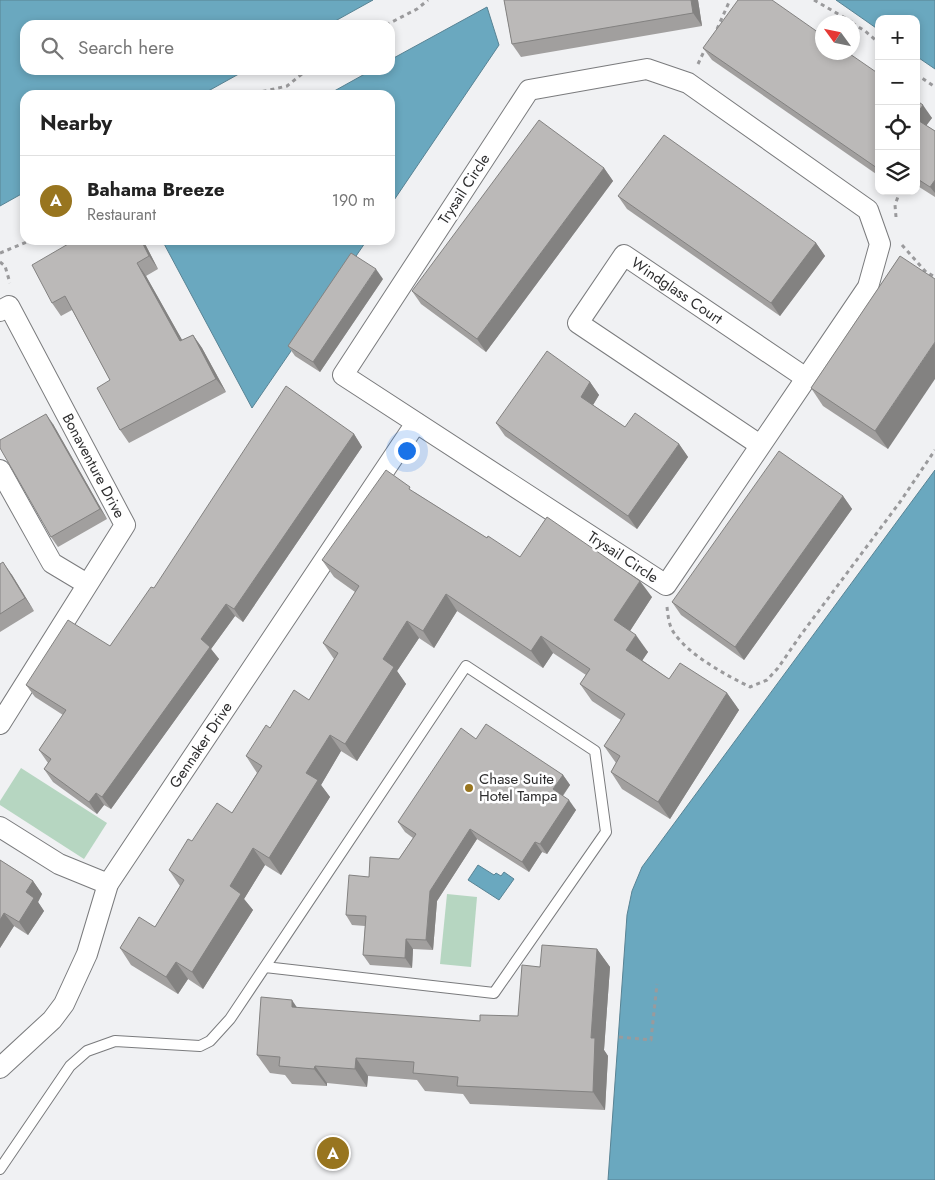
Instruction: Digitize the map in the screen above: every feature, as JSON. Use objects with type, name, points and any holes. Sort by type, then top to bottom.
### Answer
[{"type":"street","name":"Trysail Circle","points":[[647,69],[688,83],[868,210],[880,244],[868,286],[666,585],[343,375],[529,90],[647,69]]},
{"type":"street","name":"Windglass Court","points":[[760,445],[578,323],[624,255],[806,378]]},
{"type":"street","name":"Bonaventure Drive","points":[[0,724],[125,524],[5,308]]},
{"type":"street","name":"Gennaker Drive","points":[[0,1068],[52,1020],[64,1004],[87,954],[108,884],[416,423]]},
{"type":"street","points":[[0,470],[52,563],[87,584]]},
{"type":"street","points":[[0,827],[59,864],[108,884]]},
{"type":"lane","points":[[0,1169],[70,1066],[87,1051],[115,1041],[200,1046],[210,1041],[230,1019],[265,968],[466,666],[595,751],[606,832],[494,993],[265,968]]},
{"type":"path","points":[[395,20],[417,9],[428,0]]},
{"type":"path","points":[[715,33],[730,0]]},
{"type":"path","points":[[814,0],[839,15]]},
{"type":"path","points":[[860,28],[875,40]]},
{"type":"path","points":[[688,83],[710,39]]},
{"type":"path","points":[[269,90],[287,86],[301,75]]},
{"type":"path","points":[[920,77],[935,87]]},
{"type":"path","points":[[897,221],[895,205],[899,195]]},
{"type":"path","points":[[900,240],[902,245],[926,272],[935,277]]},
{"type":"path","points":[[0,253],[20,245]]},
{"type":"path","points":[[666,585],[662,601],[666,605],[673,632],[682,642],[719,671],[750,688],[767,680],[778,668],[900,502],[935,450]]},
{"type":"path","points":[[618,1037],[651,1040],[657,984]]},
{"type":"green space","points":[[21,768],[107,823],[84,859],[0,805],[0,801]]},
{"type":"green space","points":[[447,894],[477,897],[471,967],[440,964]]},
{"type":"water","points":[[0,0],[373,0],[337,20],[20,20],[20,75],[237,75],[210,90],[20,90],[20,195],[0,206]]},
{"type":"water","points":[[836,0],[935,0],[935,69],[920,59],[920,15],[875,15],[875,27]]},
{"type":"water","points":[[487,7],[499,45],[395,199],[395,90],[336,90],[363,75],[395,75],[395,57]]},
{"type":"water","points":[[165,245],[364,245],[252,408]]},
{"type":"water","points":[[935,470],[935,1180],[608,1180],[627,915],[632,891],[642,867]]},
{"type":"water","points":[[478,865],[494,875],[496,873],[501,876],[504,872],[514,879],[499,900],[468,880]]},
{"type":"building","points":[[504,0],[691,0],[693,13],[512,44]]},
{"type":"building","points":[[738,0],[772,0],[815,30],[815,60],[859,60],[875,71],[875,167],[703,48]]},
{"type":"building","points":[[539,120],[604,168],[477,339],[412,291]]},
{"type":"building","points":[[920,122],[935,131],[935,180],[930,187],[920,181]]},
{"type":"building","points":[[664,135],[816,243],[771,303],[618,196]]},
{"type":"building","points":[[66,245],[144,245],[149,256],[137,263],[180,341],[193,335],[216,379],[120,430],[97,388],[110,380],[65,296],[52,303],[32,265]]},
{"type":"building","points":[[351,253],[376,269],[313,362],[288,346]]},
{"type":"building","points":[[900,256],[935,279],[935,342],[875,431],[811,388]]},
{"type":"building","points":[[547,351],[590,382],[581,397],[625,427],[635,413],[679,444],[628,516],[496,423]]},
{"type":"building","points":[[286,386],[354,434],[234,609],[226,604],[201,639],[210,647],[102,797],[96,793],[89,802],[44,769],[51,759],[39,750],[66,710],[26,685],[68,620],[110,646],[151,587],[154,588]]},
{"type":"building","points":[[46,414],[100,509],[51,537],[0,448],[0,440]]},
{"type":"building","points":[[779,451],[843,496],[735,647],[672,602]]},
{"type":"building","points":[[386,470],[410,487],[409,489],[520,557],[547,517],[640,581],[614,620],[636,635],[626,650],[669,679],[680,663],[727,693],[658,802],[611,772],[620,756],[604,746],[625,714],[580,684],[590,669],[541,636],[531,651],[446,594],[423,631],[407,621],[383,659],[394,667],[345,744],[330,735],[306,773],[318,780],[269,858],[253,848],[230,886],[241,894],[192,972],[176,962],[166,977],[120,948],[139,917],[155,927],[184,880],[169,870],[188,839],[192,841],[217,803],[232,813],[262,766],[246,756],[266,725],[270,728],[294,690],[309,700],[338,653],[323,643],[359,586],[322,560]]},
{"type":"building","points":[[3,562],[25,598],[0,614],[0,564]]},
{"type":"building","points":[[486,724],[563,775],[553,789],[569,800],[540,844],[535,842],[522,862],[470,829],[430,891],[426,940],[406,939],[405,958],[363,955],[366,916],[346,915],[349,875],[369,877],[370,857],[399,859],[416,834],[398,822],[461,728],[476,739]]},
{"type":"building","points":[[0,860],[33,881],[26,892],[34,898],[19,922],[4,913],[0,920]]},
{"type":"building","points":[[542,945],[597,949],[591,1038],[595,1038],[593,1092],[457,1086],[458,1077],[413,1073],[414,1062],[356,1058],[355,1069],[315,1066],[314,1069],[279,1066],[280,1057],[257,1055],[261,997],[292,1000],[292,1007],[480,1021],[480,1015],[518,1016],[522,965],[540,967]]},
{"type":"place","name":"Chase Suite Hotel Tampa","points":[[469,788]]},
{"type":"place","name":"Bahama Breeze","points":[[333,1153]]}]
